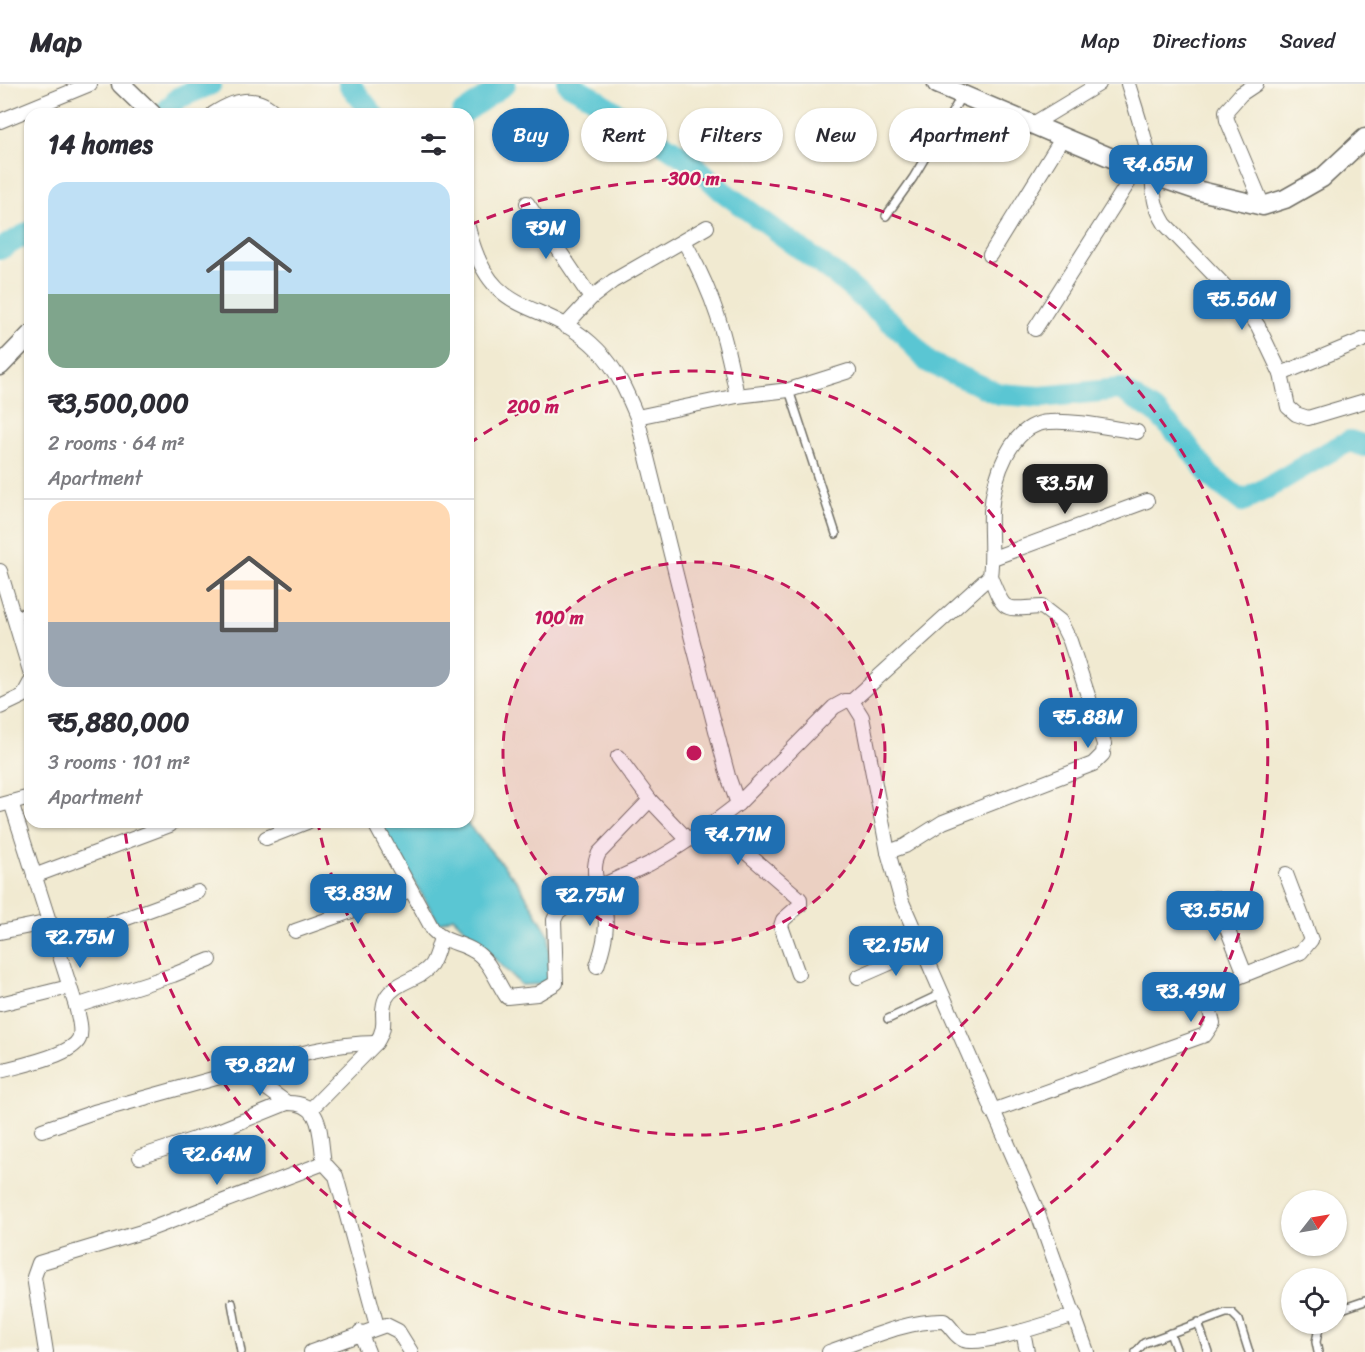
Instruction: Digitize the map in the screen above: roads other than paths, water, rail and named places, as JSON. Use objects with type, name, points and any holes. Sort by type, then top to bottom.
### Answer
[{"type":"street","points":[[32,108],[90,84]]},
{"type":"street","points":[[937,84],[1144,172],[1196,190],[1263,206],[1285,200],[1322,178],[1365,138]]},
{"type":"street","points":[[1033,124],[1099,84]]},
{"type":"street","points":[[1128,84],[1144,172],[1165,224],[1243,305],[1258,326],[1281,374],[1288,407],[1296,414],[1308,418],[1365,401]]},
{"type":"street","points":[[1256,84],[1240,94],[1226,111],[1227,120],[1263,206]]},
{"type":"street","points":[[125,85],[145,108]]},
{"type":"street","points":[[223,108],[237,100],[252,100],[270,108]]},
{"type":"street","points":[[0,121],[24,111]]},
{"type":"street","points":[[990,255],[1063,137]]},
{"type":"street","points":[[1035,329],[1144,172]]},
{"type":"street","points":[[526,203],[591,298]]},
{"type":"street","points":[[565,326],[591,298],[613,281],[707,227]]},
{"type":"street","points":[[684,241],[706,280],[717,309],[737,396]]},
{"type":"street","points":[[474,246],[481,269],[505,296],[565,326],[597,349],[614,368],[637,417],[692,639],[728,776],[738,804]]},
{"type":"street","points":[[1281,374],[1365,339]]},
{"type":"street","points":[[0,366],[24,341]]},
{"type":"street","points":[[637,417],[737,396],[789,390],[849,370]]},
{"type":"street","points":[[888,852],[905,846],[943,822],[1093,764],[1103,754],[1104,744],[1060,621],[1041,607],[1016,611],[1006,607],[1000,601],[990,576],[993,558],[990,540],[993,499],[1001,470],[1012,445],[1024,431],[1050,422],[1137,432]]},
{"type":"street","points":[[993,558],[1147,501]]},
{"type":"street","points":[[0,571],[24,650]]},
{"type":"street","points":[[377,828],[411,890],[441,938],[476,951],[486,962],[507,997],[537,994],[556,983],[554,920],[558,912],[599,887],[651,863],[713,824],[738,804],[834,707],[845,701],[852,701],[990,576]]},
{"type":"street","points":[[0,707],[24,694]]},
{"type":"street","points":[[852,701],[862,717],[888,852],[902,902],[1037,1211],[1088,1352]]},
{"type":"street","points":[[618,757],[650,800],[688,840]]},
{"type":"street","points":[[0,1071],[68,1051],[79,1040],[80,1031],[76,1006],[50,922],[5,803],[24,798]]},
{"type":"street","points":[[597,966],[604,945],[606,925],[599,887],[593,872],[599,853],[650,800]]},
{"type":"street","points":[[713,824],[800,899],[800,905],[783,920],[781,926],[798,974]]},
{"type":"street","points":[[34,876],[162,828]]},
{"type":"street","points":[[266,838],[292,828]]},
{"type":"street","points":[[992,1111],[1205,1035],[1213,1023],[1207,993],[1211,988],[1301,952],[1311,940],[1286,874]]},
{"type":"street","points":[[295,931],[411,890]]},
{"type":"street","points":[[56,944],[198,892]]},
{"type":"street","points":[[1215,898],[1245,974]]},
{"type":"street","points":[[0,932],[50,922]]},
{"type":"street","points":[[311,1109],[376,1043],[384,1031],[383,1007],[386,998],[393,990],[430,966],[441,938]]},
{"type":"street","points":[[858,977],[922,949]]},
{"type":"street","points":[[76,1006],[173,975],[210,960]]},
{"type":"street","points":[[0,1004],[69,987]]},
{"type":"street","points":[[42,1130],[94,1112],[317,1048],[347,1043],[376,1043]]},
{"type":"street","points":[[234,1073],[254,1079],[287,1103]]},
{"type":"street","points":[[140,1157],[213,1133],[287,1103],[299,1103],[311,1109],[317,1120],[324,1163],[336,1176],[377,1326]]},
{"type":"street","points":[[46,1352],[34,1277],[39,1263],[145,1231],[324,1163]]},
{"type":"street","points":[[829,1352],[897,1329],[933,1321],[944,1321],[957,1336],[971,1341],[1023,1331],[1075,1315]]},
{"type":"street","points":[[311,1352],[377,1326],[393,1326],[411,1352]]},
{"type":"street","points":[[1023,1331],[1027,1352]]},
{"type":"street","points":[[360,1332],[368,1352]]},
{"type":"lane","points":[[886,216],[913,178],[962,94]]},
{"type":"lane","points":[[789,390],[836,534]]},
{"type":"lane","points":[[15,618],[24,612]]},
{"type":"lane","points":[[888,1019],[941,994]]},
{"type":"lane","points":[[1347,1307],[1365,1301]]},
{"type":"lane","points":[[232,1303],[242,1352]]},
{"type":"lane","points":[[1136,1352],[1144,1343],[1198,1322],[1232,1313],[1239,1320],[1249,1352]]},
{"type":"lane","points":[[1198,1322],[1208,1352]]},
{"type":"lane","points":[[1170,1333],[1177,1352]]},
{"type":"lane","points":[[1318,1334],[1316,1342],[1318,1352]]},
{"type":"water","points":[[382,828],[471,828],[519,884],[549,935],[549,984],[521,985],[453,917],[439,923]]},
{"type":"waterway","points":[[169,108],[178,98],[211,84]]},
{"type":"waterway","points":[[349,84],[368,108]]},
{"type":"waterway","points":[[471,108],[505,84]]},
{"type":"waterway","points":[[568,84],[594,98],[691,162],[722,191],[836,275],[901,331],[928,362],[999,394],[1041,397],[1120,389],[1156,412],[1184,441],[1210,476],[1242,501],[1350,441],[1365,446]]},
{"type":"waterway","points":[[0,249],[24,235]]}]
